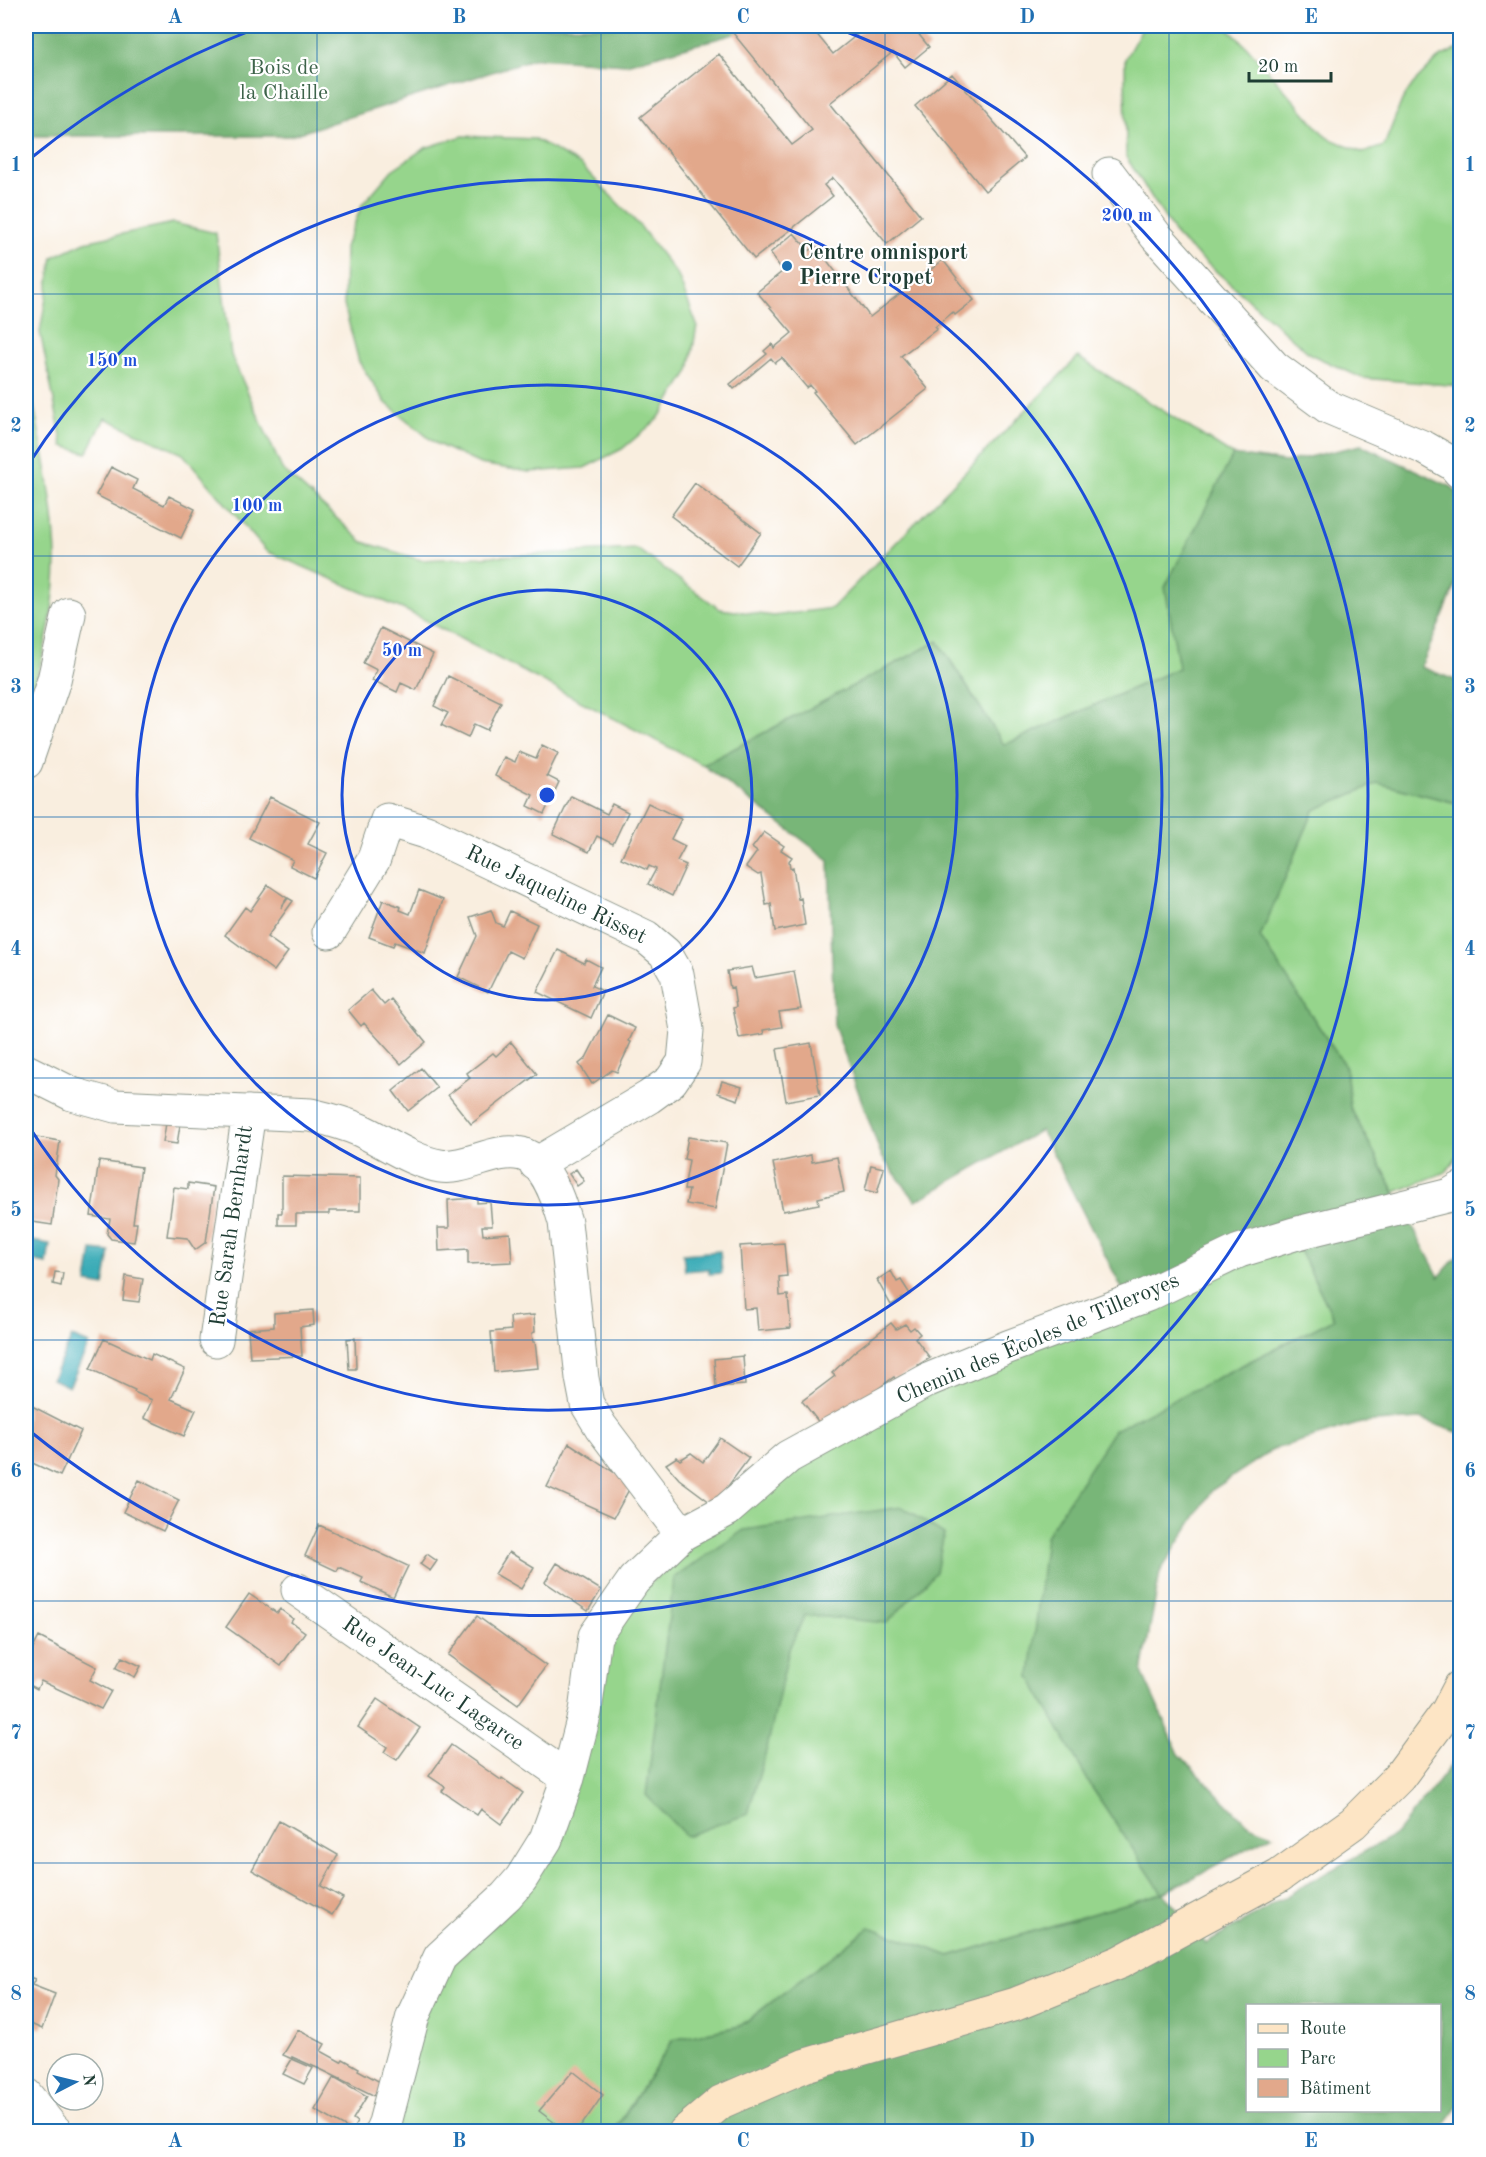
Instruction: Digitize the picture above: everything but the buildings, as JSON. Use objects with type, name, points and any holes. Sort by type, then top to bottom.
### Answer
[{"type":"main road","points":[[686,2132],[721,2102],[806,2065],[1016,2004],[1120,1962],[1279,1876],[1353,1823],[1399,1777],[1447,1712],[1461,1687]]},
{"type":"street","points":[[1109,174],[1156,236],[1274,367],[1328,407],[1425,448],[1458,466]]},
{"type":"street","points":[[26,762],[54,680],[69,614]]},
{"type":"street","name":"Rue Jaqueline Risset","points":[[329,932],[374,859],[387,820],[426,831],[646,937],[665,953],[677,974],[687,1030],[684,1062],[671,1081],[649,1097],[536,1164]]},
{"type":"street","points":[[26,1071],[72,1094],[115,1106],[311,1115],[338,1121],[419,1160],[442,1166],[505,1154],[522,1154],[536,1164],[547,1177],[558,1197],[565,1222],[582,1378],[587,1404],[601,1427],[682,1534]]},
{"type":"street","name":"Rue Sarah Bernhardt","points":[[216,1340],[249,1112]]},
{"type":"street","name":"Chemin des Écoles de Tilleroyes","points":[[381,2132],[413,2016],[440,1957],[506,1896],[521,1879],[546,1839],[568,1778],[585,1712],[595,1636],[634,1580],[682,1534],[728,1510],[788,1457],[928,1380],[1008,1347],[1147,1295],[1239,1251],[1294,1234],[1450,1195],[1461,1189]]},
{"type":"street","name":"Rue Jean-Luc Lagarce","points":[[298,1590],[568,1778]]},
{"type":"street","points":[[26,2095],[56,2132]]},
{"type":"green space","name":"Bois de la Chaille","points":[[26,26],[763,26],[626,64],[536,58],[290,136],[26,136]]},
{"type":"green space","points":[[1152,26],[1225,26],[1247,47],[1326,137],[1363,153],[1384,146],[1402,100],[1413,84],[1440,57],[1460,48],[1460,386],[1362,378],[1310,354],[1177,237],[1126,157],[1125,59],[1141,30]]},
{"type":"green space","points":[[463,136],[535,139],[581,165],[640,226],[678,276],[697,325],[689,371],[658,419],[622,449],[584,468],[529,472],[480,464],[435,443],[386,403],[359,362],[344,305],[345,247],[362,205],[392,170],[425,148]]},
{"type":"green space","points":[[173,223],[216,233],[231,355],[282,469],[363,542],[421,560],[637,549],[720,609],[774,616],[832,608],[1078,357],[1233,455],[1166,587],[1179,668],[1004,745],[938,641],[703,765],[407,611],[266,551],[183,454],[105,418],[87,453],[63,446],[40,332],[53,257],[85,242]]},
{"type":"green space","points":[[26,371],[47,475],[56,560],[49,626],[26,712]]},
{"type":"green space","points":[[1361,445],[1452,487],[1460,496],[1460,575],[1421,667],[1460,682],[1460,804],[1378,783],[1314,810],[1260,937],[1346,1068],[1350,1107],[1439,1277],[1460,1253],[1460,1433],[1420,1419],[1361,1423],[1274,1449],[1212,1490],[1160,1572],[1142,1672],[1179,1754],[1247,1824],[1273,1835],[1163,1893],[1206,1944],[1396,1834],[1460,1754],[1460,2103],[1439,2132],[614,2132],[673,2040],[740,2026],[870,1927],[950,1956],[1162,1893],[1091,1786],[1030,1677],[1046,1536],[1114,1430],[1334,1319],[1297,1244],[1132,1308],[1041,1130],[916,1201],[882,1157],[834,1025],[829,860],[703,765],[938,641],[1004,745],[1179,668],[1165,587],[1233,455],[1286,462]]},
{"type":"green space","points":[[1378,783],[1460,804],[1460,1152],[1446,1172],[1395,1192],[1350,1107],[1346,1068],[1260,937],[1314,810]]},
{"type":"green space","points":[[1297,1244],[1334,1319],[1218,1377],[1091,1786],[1163,1893],[949,1956],[870,1927],[740,2026],[673,2040],[614,2131],[393,2132],[423,2014],[448,1969],[514,1905],[602,1648],[632,1601],[686,1549],[788,1473],[944,1383]]},
{"type":"green space","points":[[902,1507],[944,1534],[936,1572],[887,1623],[805,1615],[789,1649],[768,1744],[748,1814],[686,1836],[646,1795],[674,1578],[744,1530]]},
{"type":"water","points":[[26,1240],[50,1244],[47,1264],[26,1260]]},
{"type":"water","points":[[92,1250],[110,1252],[104,1286],[87,1283]]},
{"type":"water","points":[[720,1251],[722,1273],[709,1274],[709,1269],[685,1271],[683,1254]]},
{"type":"water","points":[[72,1337],[89,1344],[69,1387],[52,1379]]},
{"type":"place","name":"Centre omnisport Pierre Cropet","points":[[787,266]]}]
